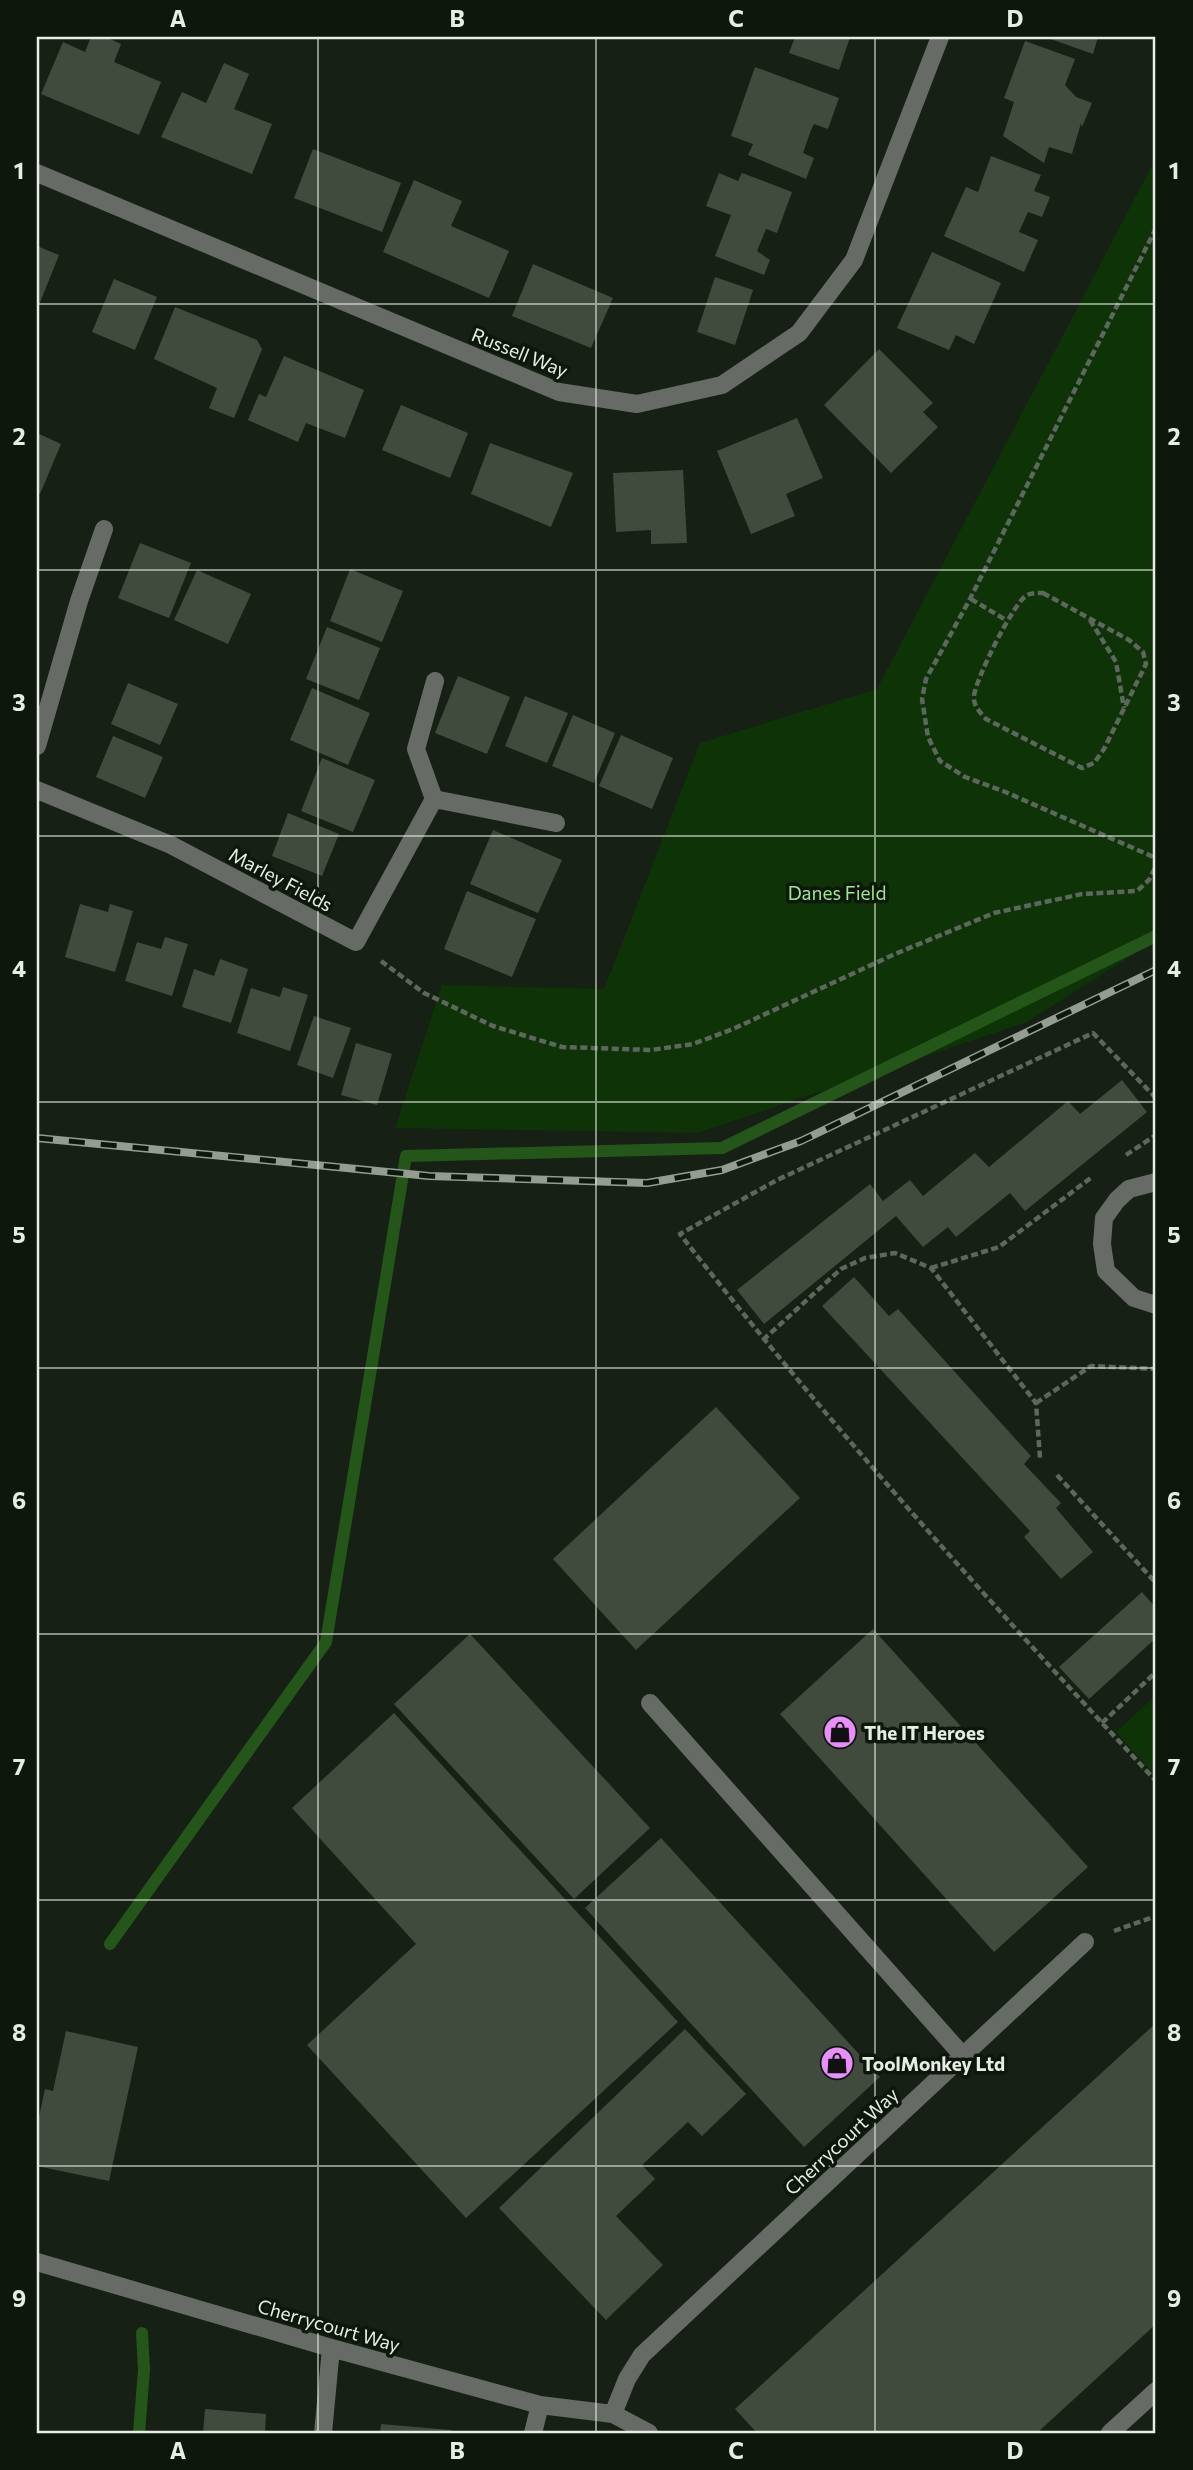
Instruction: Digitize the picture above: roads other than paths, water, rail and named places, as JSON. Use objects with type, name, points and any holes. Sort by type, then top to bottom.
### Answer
[{"type":"street","name":"Russell Way","points":[[37,173],[559,392],[637,404],[722,384],[799,333],[854,260],[940,37]]},
{"type":"street","points":[[37,746],[79,601],[104,529]]},
{"type":"street","points":[[435,681],[416,749],[434,799],[556,823]]},
{"type":"street","name":"Marley Fields","points":[[37,790],[171,845],[356,942],[434,799]]},
{"type":"street","points":[[1156,1182],[1129,1189],[1117,1200],[1104,1218],[1102,1244],[1106,1271],[1134,1298],[1156,1305]]},
{"type":"street","points":[[650,1703],[962,2056]]},
{"type":"street","name":"Cherrycourt Way","points":[[613,2414],[642,2355],[1085,1942]]},
{"type":"street","name":"Cherrycourt Way","points":[[37,2262],[331,2348],[540,2405],[613,2414],[649,2433]]},
{"type":"street","points":[[323,2433],[331,2348]]},
{"type":"street","points":[[1110,2433],[1156,2392]]},
{"type":"street","points":[[533,2433],[540,2405]]},
{"type":"waterway","points":[[110,1944],[326,1642],[406,1156],[722,1148],[1156,936]]},
{"type":"waterway","points":[[139,2433],[144,2370],[142,2333]]},
{"type":"railway","points":[[37,1138],[429,1176],[647,1183],[722,1170],[801,1141],[1156,970]]},
{"type":"place","name":"The IT Heroes","points":[[840,1732]]},
{"type":"place","name":"ToolMonkey Ltd","points":[[837,2063]]},
{"type":"park label","name":"Danes Field","points":[[837,892]]}]
